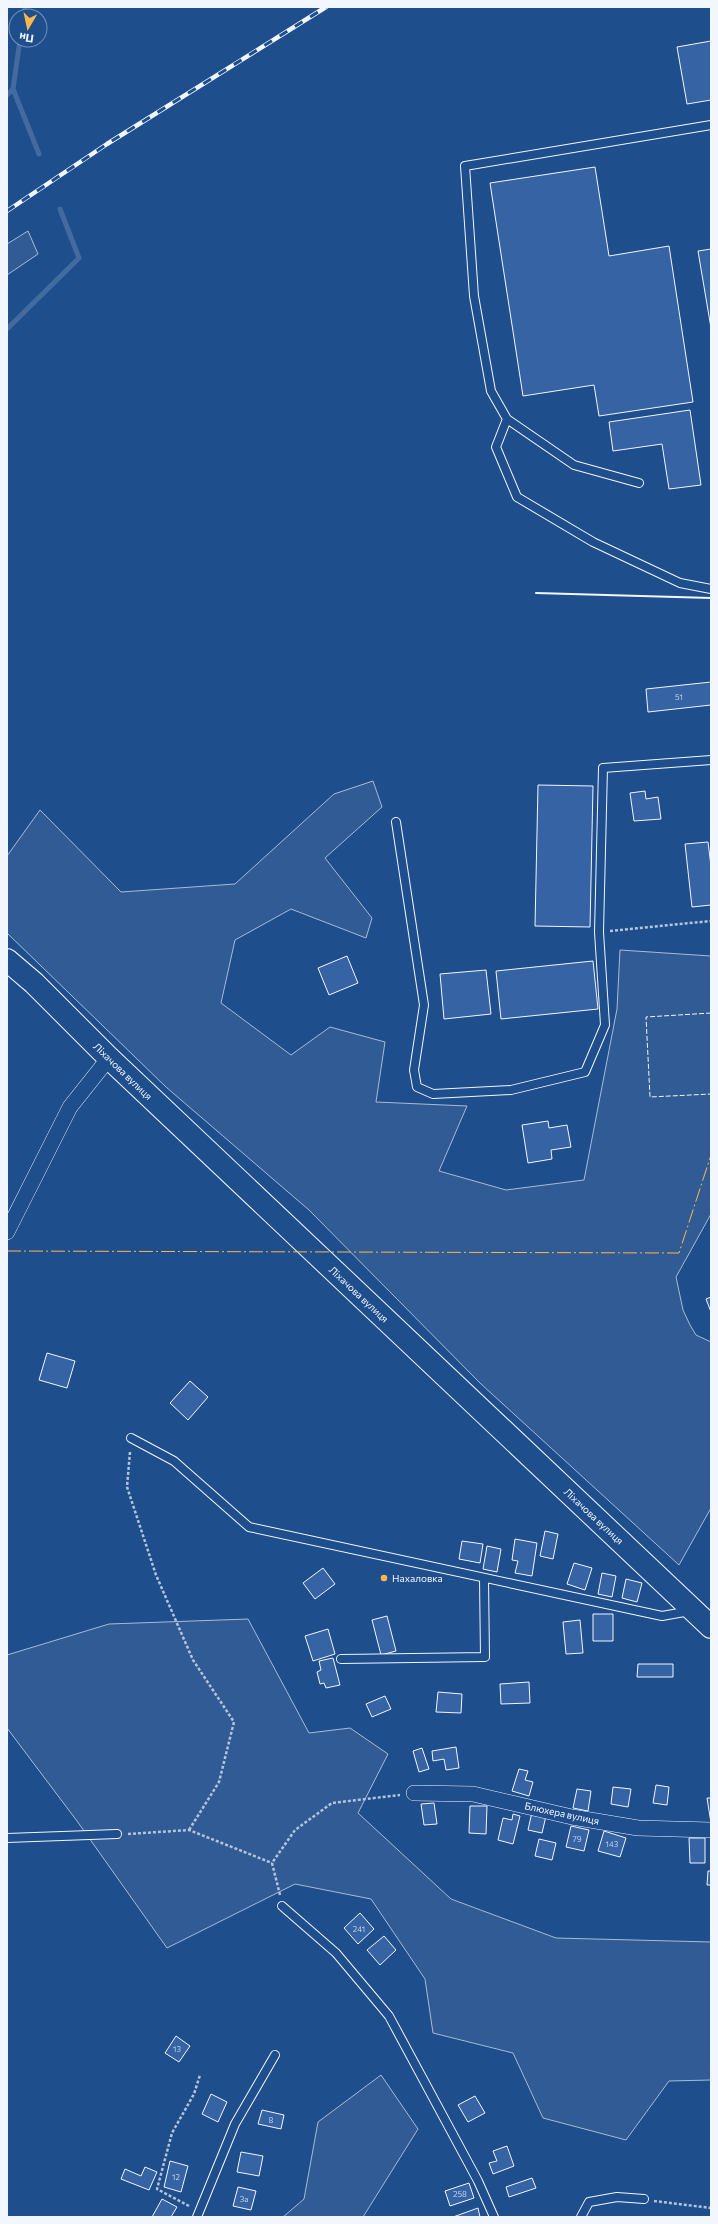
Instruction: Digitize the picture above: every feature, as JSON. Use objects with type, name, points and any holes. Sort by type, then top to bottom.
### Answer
[{"type":"street","name":"Ліхачова вулиця","points":[[7,960],[34,983],[109,1058],[711,1627]]},
{"type":"street","points":[[7,1232],[70,1107],[109,1058]]},
{"type":"street","name":"Блюхера вулиця","points":[[414,1793],[473,1794],[572,1817],[638,1828],[711,1830]]},
{"type":"lane","points":[[639,483],[574,465],[507,419],[491,391],[474,296],[465,166],[711,125]]},
{"type":"lane","points":[[507,419],[496,447],[517,497],[593,542],[680,583],[711,589]]},
{"type":"lane","points":[[396,822],[424,1005],[414,1070],[417,1086],[433,1094],[511,1090],[585,1072],[605,1025],[599,932],[603,768],[711,760]]},
{"type":"lane","points":[[131,1438],[174,1461],[249,1527],[484,1579],[662,1616],[695,1611]]},
{"type":"lane","points":[[341,1660],[484,1657],[484,1579]]},
{"type":"lane","points":[[7,1838],[117,1834]]},
{"type":"lane","points":[[282,1906],[336,1953],[389,2016],[471,2168],[494,2217]]},
{"type":"lane","points":[[198,2214],[234,2124],[275,2055]]},
{"type":"lane","points":[[581,2217],[589,2202],[617,2198],[644,2199]]},
{"type":"path","points":[[599,932],[711,921]]},
{"type":"path","points":[[131,1438],[128,1487],[156,1575],[193,1660],[234,1722],[219,1782],[189,1830]]},
{"type":"path","points":[[282,1906],[272,1863],[295,1830],[332,1803],[414,1793]]},
{"type":"path","points":[[117,1834],[189,1830],[272,1863]]},
{"type":"path","points":[[198,2214],[157,2189],[172,2133],[194,2094],[200,2075]]},
{"type":"path","points":[[644,2199],[711,2208]]},
{"type":"shaded area","points":[[28,231],[38,254],[7,275],[7,244]]},
{"type":"shaded area","points":[[373,781],[382,807],[325,858],[372,918],[366,938],[291,909],[235,940],[221,1003],[291,1055],[330,1027],[385,1042],[376,1102],[467,1106],[439,1171],[506,1190],[584,1180],[617,1009],[620,950],[711,956],[711,1214],[676,1277],[683,1310],[690,1325],[696,1335],[711,1342],[711,1508],[679,1565],[480,1383],[309,1210],[166,1087],[7,933],[7,856],[40,810],[121,892],[235,884],[334,794]]},
{"type":"shaded area","points":[[248,1619],[309,1733],[350,1728],[388,1754],[358,1813],[451,1899],[556,1938],[711,1942],[711,2080],[669,2081],[626,2140],[543,2118],[513,2053],[433,2033],[425,1979],[371,1899],[295,1884],[167,1948],[77,1821],[7,1728],[7,1655],[109,1624]]},
{"type":"shaded area","points":[[381,2075],[418,2129],[363,2217],[283,2217],[304,2199],[318,2122]]},
{"type":"building","points":[[711,41],[711,100],[687,104],[677,47]]},
{"type":"building","points":[[595,167],[609,256],[669,246],[693,402],[599,416],[594,385],[523,396],[490,183]]},
{"type":"building","points":[[711,249],[711,328],[698,251]]},
{"type":"building","points":[[690,410],[701,485],[669,489],[662,444],[613,451],[609,422]]},
{"type":"building","points":[[711,682],[711,705],[648,712],[646,689]]},
{"type":"building","points":[[538,785],[593,786],[590,927],[535,926]]},
{"type":"building","points":[[645,791],[646,799],[658,797],[661,819],[634,821],[630,793]]},
{"type":"building","points":[[708,842],[711,866],[711,905],[692,907],[685,844]]},
{"type":"building","points":[[347,956],[358,983],[329,995],[318,968]]},
{"type":"building","points":[[593,961],[598,1009],[501,1019],[496,971]]},
{"type":"building","points":[[486,970],[491,1014],[444,1019],[440,974]]},
{"type":"building","points":[[548,1121],[549,1128],[567,1125],[571,1147],[551,1150],[552,1159],[528,1163],[522,1125]]},
{"type":"building","points":[[711,1297],[711,1312],[706,1299]]},
{"type":"building","points":[[47,1353],[75,1361],[67,1388],[39,1380]]},
{"type":"building","points":[[190,1381],[208,1397],[188,1420],[170,1403]]},
{"type":"building","points":[[545,1531],[558,1534],[553,1559],[540,1556]]},
{"type":"building","points":[[515,1539],[537,1543],[532,1576],[515,1573],[518,1561],[512,1560]]},
{"type":"building","points":[[462,1541],[483,1544],[480,1563],[459,1559]]},
{"type":"building","points":[[487,1546],[501,1549],[497,1572],[483,1569]]},
{"type":"building","points":[[574,1563],[592,1568],[585,1590],[567,1584]]},
{"type":"building","points":[[323,1568],[335,1584],[315,1599],[303,1583]]},
{"type":"building","points":[[602,1573],[616,1576],[612,1597],[598,1594]]},
{"type":"building","points":[[626,1579],[642,1583],[637,1602],[622,1598]]},
{"type":"building","points":[[593,1614],[613,1614],[613,1641],[593,1641]]},
{"type":"building","points":[[387,1616],[396,1651],[381,1655],[372,1620]]},
{"type":"building","points":[[580,1620],[583,1653],[566,1654],[563,1622]]},
{"type":"building","points":[[328,1629],[335,1654],[313,1661],[305,1636]]},
{"type":"building","points":[[333,1658],[340,1685],[326,1688],[324,1683],[320,1684],[317,1672],[321,1670],[319,1661]]},
{"type":"building","points":[[638,1664],[673,1664],[673,1677],[637,1677]]},
{"type":"building","points":[[529,1682],[530,1703],[501,1704],[500,1684]]},
{"type":"building","points":[[438,1692],[462,1694],[461,1713],[436,1712]]},
{"type":"building","points":[[385,1696],[391,1709],[372,1717],[366,1704]]},
{"type":"building","points":[[456,1747],[459,1768],[446,1770],[444,1759],[433,1761],[432,1751]]},
{"type":"building","points":[[422,1748],[429,1769],[419,1772],[413,1751]]},
{"type":"building","points":[[519,1769],[528,1771],[525,1780],[533,1782],[529,1796],[512,1791]]},
{"type":"building","points":[[656,1785],[669,1787],[667,1805],[653,1803]]},
{"type":"building","points":[[613,1787],[631,1789],[628,1807],[611,1804]]},
{"type":"building","points":[[577,1789],[591,1791],[588,1811],[573,1808]]},
{"type":"building","points":[[707,1798],[711,1798],[711,1823]]},
{"type":"building","points":[[434,1803],[437,1824],[424,1825],[421,1804]]},
{"type":"building","points":[[470,1806],[487,1806],[486,1834],[469,1833]]},
{"type":"building","points":[[532,1812],[546,1816],[542,1833],[528,1830]]},
{"type":"building","points":[[513,1814],[520,1816],[513,1844],[498,1840],[503,1818],[512,1820]]},
{"type":"building","points":[[571,1826],[589,1830],[584,1851],[566,1847]]},
{"type":"building","points":[[604,1831],[626,1838],[620,1857],[598,1851]]},
{"type":"building","points":[[689,1838],[705,1838],[705,1863],[690,1863]]},
{"type":"building","points":[[539,1839],[556,1843],[552,1860],[535,1856]]},
{"type":"building","points":[[708,1871],[711,1871],[711,1885],[707,1885]]},
{"type":"building","points":[[360,1913],[374,1929],[358,1944],[344,1928]]},
{"type":"building","points":[[384,1936],[396,1950],[380,1965],[367,1950]]},
{"type":"building","points":[[176,2036],[190,2046],[179,2062],[165,2053]]},
{"type":"building","points":[[211,2094],[227,2102],[218,2122],[202,2114]]},
{"type":"building","points":[[475,2096],[485,2113],[468,2122],[458,2105]]},
{"type":"building","points":[[262,2110],[284,2115],[281,2129],[258,2124]]},
{"type":"building","points":[[507,2146],[514,2166],[493,2174],[489,2163],[497,2161],[493,2151]]},
{"type":"building","points":[[241,2152],[263,2156],[259,2176],[237,2172]]},
{"type":"building","points":[[170,2161],[188,2166],[181,2192],[164,2187]]},
{"type":"building","points":[[145,2167],[157,2172],[149,2190],[121,2179],[125,2169],[141,2176]]},
{"type":"building","points":[[532,2178],[536,2188],[509,2197],[506,2187]]},
{"type":"building","points":[[469,2183],[474,2198],[450,2206],[445,2191]]},
{"type":"building","points":[[238,2187],[256,2191],[251,2210],[233,2206]]},
{"type":"building","points":[[162,2199],[177,2207],[171,2217],[152,2217]]},
{"type":"building","points":[[478,2208],[480,2217],[453,2217]]},
{"type":"waterway","points":[[19,48],[13,89],[39,154]]},
{"type":"waterway","points":[[7,95],[13,89]]},
{"type":"waterway","points":[[7,329],[79,258],[60,209]]},
{"type":"railway","points":[[7,211],[107,144],[326,7]]},
{"type":"fence","points":[[711,1013],[646,1017],[650,1097],[711,1094]]},
{"type":"wall","points":[[536,593],[711,598]]},
{"type":"power","points":[[7,1251],[679,1253],[711,1155]]},
{"type":"place","name":"Нахаловка","points":[[384,1578]]}]
